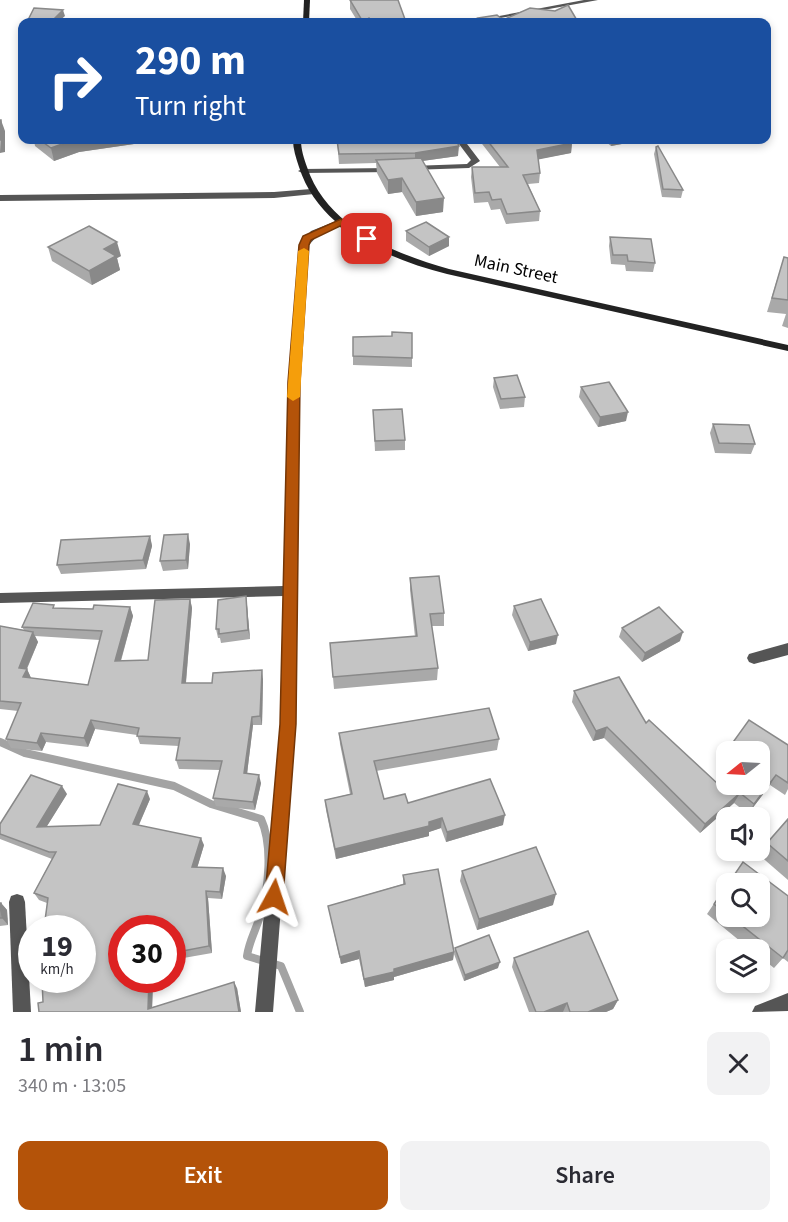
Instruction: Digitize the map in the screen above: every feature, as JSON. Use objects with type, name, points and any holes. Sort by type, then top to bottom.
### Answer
[{"type":"main road","points":[[306,18],[307,0]]},
{"type":"main road","name":"Main Street","points":[[298,144],[302,171],[311,192],[341,222],[367,239],[435,268],[788,348]]},
{"type":"street","points":[[493,18],[595,0]]},
{"type":"street","points":[[302,171],[469,166],[476,160],[463,144]]},
{"type":"street","points":[[0,198],[218,196],[311,192]]},
{"type":"street","points":[[264,1012],[286,759],[294,382],[304,245],[306,238],[341,222]]},
{"type":"street","points":[[0,598],[290,591]]},
{"type":"street","points":[[754,658],[788,649]]},
{"type":"street","points":[[17,902],[22,1012]]},
{"type":"street","points":[[761,1012],[788,1002]]},
{"type":"building","points":[[350,0],[398,0],[405,18],[369,18],[361,18]]},
{"type":"building","points":[[568,5],[576,18],[508,18],[530,8],[555,11]]},
{"type":"building","points":[[34,8],[63,10],[55,18],[29,18]]},
{"type":"building","points":[[497,15],[501,18],[478,18]]},
{"type":"building","points":[[46,144],[62,144],[51,148]]},
{"type":"building","points":[[338,144],[458,144],[459,146],[415,153],[339,154]]},
{"type":"building","points":[[490,144],[567,144],[537,150],[540,173],[523,175],[540,211],[507,214],[501,199],[492,200],[489,192],[475,193],[472,167],[508,167]]},
{"type":"building","points":[[658,146],[683,190],[663,189],[656,147]]},
{"type":"building","points":[[421,158],[444,198],[416,202],[402,178],[388,180],[376,160]]},
{"type":"building","points":[[426,222],[449,237],[429,247],[406,231]]},
{"type":"building","points":[[89,226],[117,242],[104,249],[116,256],[89,271],[48,247]]},
{"type":"building","points":[[610,237],[651,239],[655,263],[628,261],[627,255],[613,255]]},
{"type":"building","points":[[784,257],[788,258],[788,300],[772,298]]},
{"type":"building","points":[[392,332],[412,333],[412,358],[353,356],[353,337],[392,336]]},
{"type":"building","points":[[517,375],[525,397],[501,399],[494,378]]},
{"type":"building","points":[[609,382],[628,412],[600,417],[581,387]]},
{"type":"building","points":[[402,409],[405,440],[375,441],[373,410]]},
{"type":"building","points":[[713,424],[749,425],[755,444],[719,443]]},
{"type":"building","points":[[188,534],[186,560],[160,561],[164,535]]},
{"type":"building","points":[[150,536],[143,560],[57,565],[61,540]]},
{"type":"building","points":[[439,576],[444,613],[430,614],[438,668],[333,677],[330,643],[417,636],[410,578]]},
{"type":"building","points":[[246,596],[248,630],[219,634],[219,629],[216,629],[218,600]]},
{"type":"building","points":[[190,599],[182,683],[212,683],[213,673],[262,670],[260,716],[252,717],[244,773],[259,775],[253,802],[213,798],[222,761],[176,760],[180,738],[137,736],[139,728],[91,720],[84,738],[41,733],[37,743],[6,739],[21,703],[0,701],[0,626],[33,632],[19,668],[27,669],[23,677],[88,685],[102,631],[22,627],[33,603],[54,605],[53,608],[93,609],[94,605],[130,607],[115,661],[148,660],[155,600]]},
{"type":"building","points":[[541,599],[558,635],[530,642],[514,606]]},
{"type":"building","points":[[659,607],[683,632],[645,653],[622,628]]},
{"type":"building","points":[[619,677],[646,723],[649,720],[716,782],[716,795],[738,795],[724,807],[716,807],[716,814],[705,824],[607,727],[596,731],[574,691]]},
{"type":"building","points":[[489,708],[499,739],[374,761],[384,799],[405,794],[408,803],[490,779],[505,815],[447,832],[442,818],[429,822],[429,826],[335,849],[325,800],[352,794],[339,733]]},
{"type":"building","points":[[749,720],[788,745],[788,783],[776,775],[770,783],[770,741],[734,741]]},
{"type":"building","points":[[31,775],[62,786],[37,827],[100,825],[118,784],[147,791],[133,824],[201,838],[192,867],[223,868],[220,892],[206,891],[209,946],[186,950],[186,915],[108,915],[108,993],[149,993],[148,1009],[234,982],[239,1012],[39,1012],[38,1003],[43,1002],[43,993],[96,993],[96,915],[46,915],[48,898],[34,893],[56,852],[49,852],[0,834],[0,824]]},
{"type":"building","points":[[743,795],[761,795],[754,804]]},
{"type":"building","points":[[788,819],[788,861],[770,846],[770,840]]},
{"type":"building","points":[[536,847],[556,894],[479,919],[462,871]]},
{"type":"building","points":[[743,862],[758,873],[736,873]]},
{"type":"building","points":[[438,869],[454,952],[394,969],[394,972],[364,979],[359,951],[340,957],[328,906],[405,884],[403,875]]},
{"type":"building","points":[[770,882],[788,896],[788,950],[783,958],[770,948],[770,939],[759,939],[744,927],[770,927]]},
{"type":"building","points":[[588,931],[618,1000],[588,1012],[570,1012],[567,1003],[544,1012],[536,1012],[514,958]]},
{"type":"building","points":[[489,935],[500,962],[465,975],[455,948]]},
{"type":"waterway","points":[[0,742],[25,753],[174,786],[211,804],[261,819],[267,841],[267,880],[263,905],[247,956],[281,966],[300,1012]]},
{"type":"slow traffic","points":[[293,397],[304,251]]},
{"type":"route","points":[[274,897],[288,724],[294,382],[304,245],[306,238],[314,233],[341,222],[367,239]]}]
